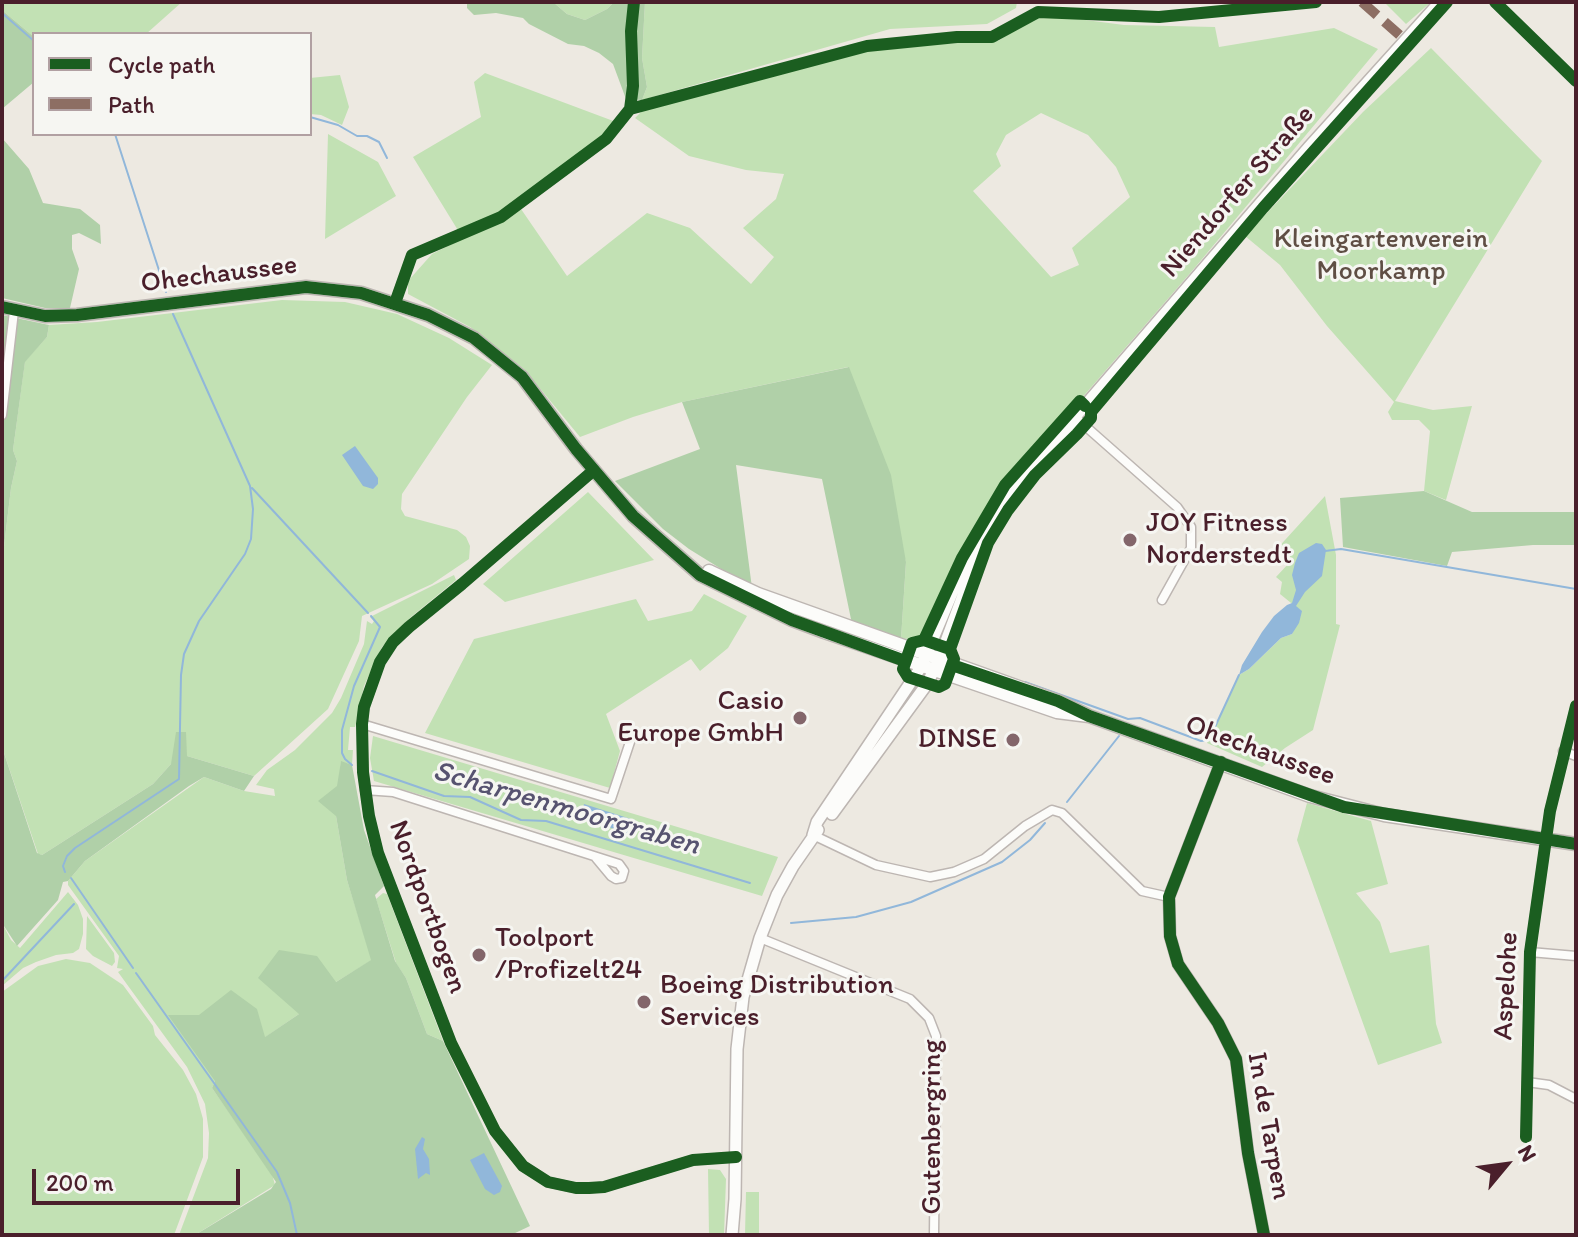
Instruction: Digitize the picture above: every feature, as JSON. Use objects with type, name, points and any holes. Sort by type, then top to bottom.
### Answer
[{"type":"main road","name":"Niendorfer Straße","points":[[732,1235],[739,1020],[743,997],[760,938],[785,878],[813,835],[817,822],[930,663],[996,523],[1067,436],[1075,417],[1309,147],[1440,2]]},
{"type":"main road","name":"Ohechaussee","points":[[8,309],[45,316],[77,315],[306,287],[361,293],[395,303],[474,338],[522,377],[633,516],[674,554],[758,594],[1057,712],[1089,716],[1344,807],[1576,844]]},
{"type":"street","points":[[1495,2],[1576,81]]},
{"type":"street","points":[[395,303],[406,264],[412,255],[501,217],[606,139],[630,109]]},
{"type":"street","points":[[2,415],[8,309]]},
{"type":"street","points":[[1075,417],[1177,507],[1191,527],[1191,548],[1162,600]]},
{"type":"street","name":"Nordportbogen","points":[[594,470],[393,642],[380,662],[371,682],[362,724],[365,790],[378,853],[451,1043],[495,1131],[523,1166],[548,1182],[589,1188],[604,1187],[693,1160],[736,1157]]},
{"type":"street","name":"Aspelohe","points":[[1526,1137],[1530,952],[1546,839],[1563,751],[1576,706]]},
{"type":"street","points":[[362,724],[611,799],[630,742],[627,729]]},
{"type":"street","points":[[1563,751],[1576,756]]},
{"type":"street","name":"In de Tarpen","points":[[1221,762],[1169,897],[1170,936],[1178,964],[1218,1023],[1236,1059],[1248,1153],[1264,1235]]},
{"type":"street","name":"Nordportbogen","points":[[365,790],[393,792],[596,858]]},
{"type":"street","points":[[813,835],[876,865],[930,877],[954,872],[984,859],[1025,826],[1052,810],[1062,813],[1142,891],[1169,897]]},
{"type":"street","name":"Gutenbergring","points":[[760,938],[910,999],[929,1018],[936,1036],[934,1235]]},
{"type":"street","points":[[1530,952],[1576,956]]},
{"type":"street","points":[[1527,1082],[1549,1085],[1576,1099]]},
{"type":"green space","points":[[2,2],[182,2],[148,32],[32,32],[32,35],[2,10]]},
{"type":"green space","points":[[467,2],[553,2],[567,14],[585,20],[614,2],[645,2],[642,58],[647,87],[642,100],[626,99],[613,64],[599,53],[584,46],[568,44],[523,18],[496,13],[474,15],[467,8]]},
{"type":"green space","points":[[553,2],[614,2],[585,20],[567,14]]},
{"type":"green space","points":[[645,2],[1017,2],[1016,8],[987,24],[890,29],[642,100],[647,87],[642,58]]},
{"type":"green space","points":[[1384,2],[1431,2],[1406,24]]},
{"type":"green space","points":[[2,10],[32,35],[32,84],[2,109]]},
{"type":"green space","points":[[1039,14],[1124,25],[1215,27],[1219,47],[1334,28],[1378,49],[1192,271],[1035,452],[999,488],[922,638],[901,639],[906,562],[848,367],[682,402],[580,437],[524,369],[470,327],[408,294],[408,281],[432,254],[521,209],[567,276],[647,213],[690,228],[751,284],[774,257],[743,228],[776,199],[784,174],[746,170],[689,156],[635,118],[642,111],[878,47],[998,41]],"holes":[[[1041,113],[1088,135],[1116,167],[1130,197],[1072,248],[1079,265],[1051,277],[973,191],[1001,166],[996,154],[1006,135]]]},
{"type":"green space","name":"Kleingartenverein Moorkamp","points":[[1431,48],[1542,161],[1395,401],[1433,410],[1472,406],[1446,500],[1424,491],[1430,431],[1419,420],[1392,420],[1388,412],[1394,402],[1327,326],[1280,265],[1245,236],[1363,112]]},
{"type":"green space","points":[[485,73],[616,122],[606,135],[502,213],[459,232],[413,157],[481,117],[474,82]]},
{"type":"green space","points":[[340,75],[349,107],[342,125],[312,114],[312,78]]},
{"type":"green space","points":[[328,134],[378,162],[396,196],[325,239]]},
{"type":"green space","points":[[2,138],[29,169],[43,203],[80,209],[100,225],[101,244],[79,233],[72,235],[72,249],[79,269],[70,308],[45,308],[2,298]]},
{"type":"green space","points":[[282,300],[345,302],[397,314],[449,338],[492,365],[402,494],[401,509],[405,516],[457,530],[466,537],[470,546],[469,559],[432,584],[362,616],[359,641],[328,709],[254,776],[187,756],[171,764],[153,784],[42,855],[38,854],[2,747],[2,563],[17,461],[13,450],[25,361],[47,337],[49,325]]},
{"type":"green space","points":[[2,315],[49,325],[47,337],[25,362],[13,450],[17,461],[2,563]]},
{"type":"green space","points":[[849,367],[891,475],[906,562],[901,639],[852,624],[822,479],[736,465],[752,588],[663,529],[615,481],[700,449],[682,402]]},
{"type":"green space","points":[[1424,491],[1472,512],[1576,512],[1576,545],[1533,545],[1452,552],[1447,566],[1343,547],[1340,498]]},
{"type":"green space","points":[[588,492],[654,560],[505,602],[483,584]]},
{"type":"green space","points":[[1325,496],[1336,555],[1336,624],[1340,625],[1313,730],[1262,767],[1207,743],[1239,675],[1281,638],[1292,634],[1301,611],[1280,594],[1282,582],[1276,577],[1289,563],[1275,551]]},
{"type":"green space","points":[[454,575],[456,580],[411,617],[382,647],[364,686],[355,727],[350,727],[348,750],[353,750],[352,765],[341,762],[336,816],[347,880],[372,960],[336,982],[215,1081],[212,1088],[272,1174],[275,1185],[195,1235],[179,1235],[208,1158],[205,1104],[187,1067],[118,972],[123,969],[117,968],[119,956],[68,881],[85,861],[204,777],[244,791],[275,796],[274,789],[256,785],[267,770],[295,750],[332,713],[364,644],[367,621],[372,624],[374,621],[370,617]]},
{"type":"green space","points":[[704,594],[747,616],[728,648],[700,671],[691,659],[606,714],[620,751],[610,788],[425,733],[474,639],[636,599],[648,621],[692,611]]},
{"type":"green space","points":[[176,732],[186,732],[187,756],[254,776],[244,791],[204,777],[189,786],[85,861],[68,881],[63,882],[58,900],[17,946],[2,923],[2,747],[37,853],[42,855],[153,784],[171,764]]},
{"type":"green space","points":[[373,736],[778,857],[762,896],[374,781],[370,758]]},
{"type":"green space","points":[[341,761],[352,765],[364,830],[384,886],[375,895],[395,961],[406,978],[427,1034],[443,1041],[530,1226],[511,1235],[195,1235],[271,1189],[276,1182],[212,1088],[215,1081],[168,1015],[199,1015],[231,990],[257,1009],[265,1037],[299,1014],[258,978],[279,950],[317,956],[336,982],[371,960],[347,880],[336,816],[318,801],[337,786]]},
{"type":"green space","points":[[1307,803],[1371,821],[1388,884],[1356,893],[1380,922],[1390,953],[1429,945],[1436,1024],[1442,1043],[1378,1065],[1297,840]]},
{"type":"green space","points":[[68,892],[78,905],[83,919],[79,949],[23,968],[2,986],[2,923],[11,940],[20,948]]},
{"type":"green space","points":[[383,893],[387,894],[443,1041],[427,1034],[406,978],[396,963],[376,899]]},
{"type":"green space","points":[[87,916],[114,953],[112,966],[86,949]]},
{"type":"green space","points":[[66,959],[90,963],[123,985],[153,1026],[155,1035],[183,1070],[196,1094],[203,1119],[203,1157],[174,1235],[2,1235],[2,992],[38,966]]},
{"type":"green space","points":[[708,1169],[720,1170],[726,1179],[724,1235],[709,1235]]},
{"type":"green space","points":[[746,1192],[759,1192],[759,1235],[745,1235]]},
{"type":"water","points":[[355,446],[378,478],[378,484],[373,489],[363,486],[342,455]]},
{"type":"water","points":[[1316,543],[1322,544],[1326,550],[1322,576],[1296,606],[1302,611],[1299,623],[1292,634],[1281,638],[1239,675],[1262,632],[1274,616],[1292,603],[1296,590],[1292,575],[1299,553]]},
{"type":"water","points":[[584,804],[631,819],[633,829],[627,833],[580,818]]},
{"type":"water","points":[[422,1137],[425,1139],[423,1149],[429,1159],[430,1175],[426,1173],[418,1179],[415,1149]]},
{"type":"water","points":[[484,1153],[502,1186],[500,1192],[494,1195],[485,1189],[470,1160]]},
{"type":"waterway","points":[[2,13],[32,39]]},
{"type":"waterway","points":[[312,118],[379,142],[387,158]]},
{"type":"waterway","points":[[116,136],[166,292]]},
{"type":"waterway","points":[[65,872],[63,866],[67,856],[75,848],[179,779],[184,654],[199,621],[245,554],[251,539],[253,509],[250,486],[173,314]]},
{"type":"waterway","name":"Scharpenmoorgraben","points":[[252,488],[368,613]]},
{"type":"waterway","name":"Scharpenmoorgraben","points":[[1325,551],[1341,549],[1576,589]]},
{"type":"waterway","name":"Scharpenmoorgraben","points":[[352,765],[342,753],[342,730],[354,686],[380,627],[371,616]]},
{"type":"waterway","name":"Scharpenmoorgraben","points":[[1025,682],[1128,719],[1140,718],[1201,741],[1209,740],[1239,675]]},
{"type":"waterway","name":"Scharpenmoorgraben","points":[[1067,802],[1119,736]]},
{"type":"waterway","name":"Scharpenmoorgraben","points":[[372,771],[444,796],[470,797],[521,820],[546,821],[750,883]]},
{"type":"waterway","name":"Scharpenmoorgraben","points":[[791,923],[856,917],[911,902],[1002,862],[1030,840],[1045,823]]},
{"type":"waterway","points":[[71,878],[133,968]]},
{"type":"waterway","points":[[2,981],[74,904]]},
{"type":"waterway","points":[[136,973],[277,1172],[290,1203],[297,1235]]},
{"type":"marked path","points":[[1362,2],[1404,39]]},
{"type":"cycle path","points":[[395,303],[412,255],[501,217],[606,139],[630,109],[634,2]]},
{"type":"cycle path","points":[[630,109],[867,46],[957,37],[992,37],[1038,12],[1159,17],[1316,2]]},
{"type":"cycle path","points":[[950,649],[988,543],[1008,510],[1035,475],[1091,418],[1091,412],[1263,208],[1447,2]]},
{"type":"cycle path","points":[[1495,2],[1576,81]]},
{"type":"cycle path","points":[[2,307],[45,316],[77,315],[306,287],[361,293],[428,315],[474,338],[522,377],[576,449],[633,516],[700,575],[792,620],[905,661]]},
{"type":"cycle path","points":[[924,640],[962,558],[1005,485],[1080,401],[1085,406]]},
{"type":"cycle path","points":[[594,470],[393,642],[380,662],[364,707],[363,772],[369,816],[378,853],[451,1043],[495,1131],[523,1166],[548,1182],[589,1188],[604,1187],[693,1160],[736,1157]]},
{"type":"cycle path","points":[[924,640],[950,649],[954,659],[945,684],[939,687],[908,677],[903,669],[912,643],[924,640]]},
{"type":"cycle path","points":[[952,665],[1344,807],[1576,844]]},
{"type":"cycle path","points":[[1526,1137],[1530,952],[1550,811],[1576,706]]},
{"type":"cycle path","points":[[1221,762],[1169,897],[1170,936],[1178,964],[1218,1023],[1236,1059],[1248,1153],[1264,1235]]},
{"type":"place","name":"JOY Fitness Norderstedt","points":[[1130,540]]},
{"type":"place","name":"Casio Europe GmbH","points":[[800,718]]},
{"type":"place","name":"DINSE","points":[[1013,740]]},
{"type":"place","name":"Toolport /Profizelt24","points":[[479,955]]},
{"type":"place","name":"Boeing Distribution Services","points":[[644,1002]]}]
